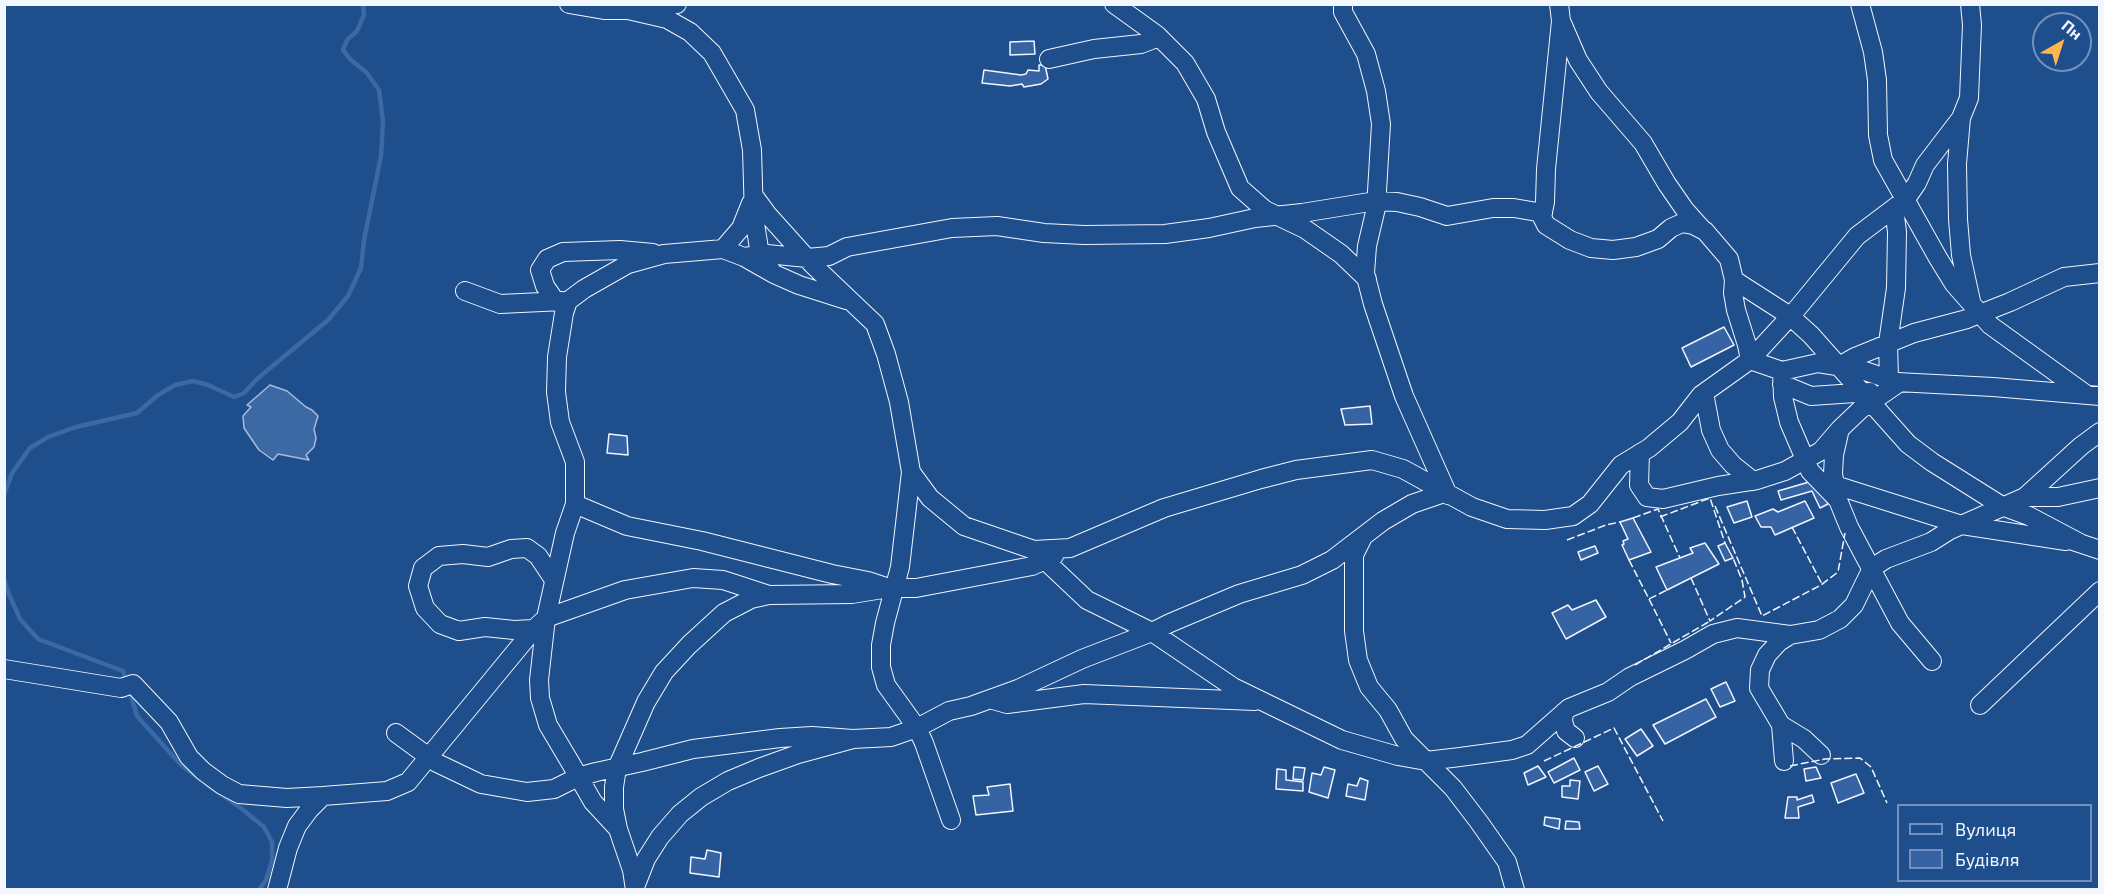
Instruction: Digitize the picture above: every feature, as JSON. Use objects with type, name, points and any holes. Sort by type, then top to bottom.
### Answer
[{"type":"street","points":[[569,4],[604,10],[677,4]]},
{"type":"street","points":[[1114,4],[1159,37],[1185,63],[1206,99],[1216,132],[1240,188],[1265,210],[1305,229],[1341,254],[1367,279]]},
{"type":"street","points":[[1860,4],[1873,52],[1877,80],[1878,135],[1883,160],[1895,183],[1900,203],[1896,288],[1888,343],[1895,381]]},
{"type":"street","points":[[635,888],[614,809],[617,768],[646,702],[664,672],[724,613],[751,599],[916,588],[1032,566],[1040,555],[1070,548],[1164,508],[1307,468],[1372,460],[1403,470],[1472,507],[1507,519],[1545,520],[1573,516],[1590,504],[1621,465],[1680,422],[1704,393],[1750,360],[1857,236],[1900,203],[1917,183],[1925,165],[1961,118],[1969,98],[1972,25],[1970,4]]},
{"type":"street","points":[[627,7],[667,19],[690,32],[712,53],[745,110],[752,150],[754,196],[752,256]]},
{"type":"street","points":[[1341,7],[1366,54],[1376,91],[1381,124],[1376,201],[1367,246],[1365,273],[1404,396],[1446,494]]},
{"type":"street","points":[[1560,13],[1542,217],[1546,225],[1570,240],[1591,248],[1613,250],[1636,247],[1658,239],[1671,228],[1682,223],[1703,230]]},
{"type":"street","points":[[1560,13],[1578,60],[1599,92],[1642,143],[1685,210],[1729,260],[1734,279],[1733,293],[1736,310],[1748,345],[1750,360]]},
{"type":"street","points":[[1049,59],[1094,49],[1141,44],[1159,37]]},
{"type":"street","points":[[1961,118],[1957,164],[1960,255],[1976,310]]},
{"type":"street","points":[[723,249],[741,228],[754,196]]},
{"type":"street","points":[[754,196],[807,258],[875,324],[886,354],[899,402],[911,471],[901,558],[892,588],[881,645],[881,667],[886,685],[917,728],[951,820]]},
{"type":"street","points":[[618,830],[594,802],[578,777],[548,725],[540,698],[540,624],[575,504],[575,462],[560,422],[556,392],[557,357],[564,313],[562,302],[545,286],[540,270],[547,259],[563,252],[620,250],[664,254],[723,249],[752,256],[807,258],[829,256],[847,247],[952,228],[997,226],[1044,233],[1165,234],[1376,201],[1408,204],[1447,216],[1493,207],[1543,213]]},
{"type":"street","points":[[1900,203],[1954,284],[1990,325],[2093,396]]},
{"type":"street","points":[[465,291],[500,304],[562,302],[622,267],[664,254]]},
{"type":"street","points":[[752,256],[774,274],[853,303]]},
{"type":"street","points":[[1839,366],[1914,333],[1976,310],[2010,302],[2064,277],[2100,273]]},
{"type":"street","points":[[1734,279],[1790,316],[1839,366],[1908,444],[1932,462],[1996,509],[2100,550]]},
{"type":"street","points":[[1750,360],[1811,396],[1865,398]]},
{"type":"street","points":[[1782,377],[1818,363],[1862,370],[1895,381],[2093,396]]},
{"type":"street","points":[[1782,377],[1783,397],[1789,422],[1810,471],[1837,492],[1962,525],[2080,543]]},
{"type":"street","points":[[1640,453],[1639,485],[1647,496],[1663,499],[1718,486],[1754,481],[1785,471],[1821,451],[1865,398],[1895,381]]},
{"type":"street","points":[[1704,393],[1711,430],[1720,450],[1733,465],[1754,481]]},
{"type":"street","points":[[1840,429],[1834,455],[1837,492],[1849,527],[1900,622],[1932,661]]},
{"type":"street","points":[[911,471],[930,498],[964,526],[1040,555],[1087,600],[1152,632],[1212,674],[1342,740],[1398,756],[1426,761],[1512,750],[1532,752],[1569,708],[1608,692],[1630,677],[1685,651],[1713,634],[1737,628],[1790,635],[1819,630],[1840,619],[1854,605],[1872,568],[1886,559],[1931,542],[1962,525],[2025,497],[2100,432]]},
{"type":"street","points":[[2025,497],[2058,497],[2100,488]]},
{"type":"street","points":[[396,733],[437,763],[481,784],[527,792],[554,789],[578,777],[693,749],[741,741],[812,736],[853,739],[891,737],[917,728],[949,711],[971,706],[1017,689],[1112,646],[1152,632],[1239,594],[1302,575],[1332,560],[1383,521],[1412,504],[1446,494]]},
{"type":"street","points":[[575,504],[627,526],[702,541],[892,588]]},
{"type":"street","points":[[1364,536],[1354,555],[1354,632],[1358,660],[1369,687],[1388,710],[1404,739],[1453,788],[1507,862],[1515,890]]},
{"type":"street","points":[[554,580],[538,556],[527,548],[511,549],[488,557],[463,554],[439,556],[423,568],[418,586],[426,608],[440,624],[459,630],[485,627],[514,630],[540,624],[626,590],[693,578],[723,580],[770,596]]},
{"type":"street","points":[[1980,705],[2100,591]]},
{"type":"street","points":[[4,669],[127,686],[168,722],[189,757],[202,771],[239,794],[287,798],[387,792],[408,782],[540,624]]},
{"type":"street","points":[[1784,761],[1780,725],[1759,688],[1760,670],[1767,656],[1779,642],[1790,635]]},
{"type":"street","points":[[988,699],[1006,704],[1084,694],[1263,701]]},
{"type":"street","points":[[1564,712],[1563,721],[1566,731],[1575,738]]},
{"type":"street","points":[[1780,725],[1804,739],[1821,755]]},
{"type":"street","points":[[635,888],[646,859],[660,837],[701,797],[759,768],[798,754],[853,739]]},
{"type":"street","points":[[277,890],[288,848],[297,826],[323,796]]},
{"type":"water","points":[[270,385],[287,391],[318,416],[314,429],[316,438],[314,447],[306,455],[309,460],[278,454],[273,460],[259,450],[244,428],[243,416],[251,407],[247,405]]},
{"type":"building","points":[[1034,41],[1035,54],[1010,55],[1010,42]]},
{"type":"building","points":[[1039,65],[1045,65],[1048,79],[1041,84],[1024,87],[1022,84],[1010,86],[982,83],[984,70],[1021,75],[1026,74],[1028,70],[1039,71]]},
{"type":"building","points":[[1724,327],[1734,345],[1691,367],[1682,348]]},
{"type":"building","points":[[1370,406],[1372,424],[1345,425],[1341,409]]},
{"type":"building","points":[[609,434],[627,436],[628,455],[607,453]]},
{"type":"building","points":[[1816,480],[1828,504],[1820,508],[1812,491],[1781,500],[1778,491]]},
{"type":"building","points":[[1747,501],[1752,517],[1734,523],[1727,507]]},
{"type":"building","points":[[1805,501],[1814,518],[1775,535],[1771,527],[1761,527],[1755,516],[1773,509],[1778,512]]},
{"type":"building","points":[[1633,518],[1651,552],[1629,560],[1622,545],[1623,541],[1628,539],[1620,522]]},
{"type":"building","points":[[1705,543],[1719,564],[1667,590],[1656,567],[1693,553],[1690,548]]},
{"type":"building","points":[[1725,543],[1733,558],[1725,561],[1718,546]]},
{"type":"building","points":[[1595,546],[1598,553],[1581,560],[1578,552]]},
{"type":"building","points":[[1596,600],[1606,617],[1566,639],[1552,613],[1568,605],[1572,610]]},
{"type":"building","points":[[1726,682],[1735,701],[1720,707],[1711,689]]},
{"type":"building","points":[[1706,699],[1716,717],[1665,744],[1653,725]]},
{"type":"building","points":[[1641,729],[1653,746],[1637,756],[1625,739]]},
{"type":"building","points":[[1574,758],[1580,770],[1554,783],[1548,772]]},
{"type":"building","points":[[1538,766],[1546,777],[1528,785],[1524,773]]},
{"type":"building","points":[[1598,766],[1608,784],[1594,791],[1585,772]]},
{"type":"building","points":[[1294,767],[1305,768],[1303,780],[1293,779]]},
{"type":"building","points":[[1324,767],[1335,770],[1328,798],[1309,792],[1312,773],[1321,775]]},
{"type":"building","points":[[1816,767],[1821,778],[1806,781],[1804,769]]},
{"type":"building","points":[[1277,769],[1286,770],[1286,780],[1303,782],[1303,791],[1276,789]]},
{"type":"building","points":[[1856,774],[1864,793],[1838,803],[1831,783]]},
{"type":"building","points":[[1360,778],[1368,781],[1365,800],[1346,796],[1348,784],[1357,786]]},
{"type":"building","points":[[1570,780],[1580,781],[1578,799],[1562,797],[1562,786],[1570,786]]},
{"type":"building","points":[[1010,784],[1013,811],[976,815],[973,796],[989,795],[987,787]]},
{"type":"building","points":[[1812,795],[1814,802],[1798,807],[1799,818],[1785,818],[1788,797],[1797,797],[1797,800]]},
{"type":"building","points":[[1545,817],[1560,819],[1559,829],[1544,825]]},
{"type":"building","points":[[1566,821],[1579,822],[1580,829],[1565,829]]},
{"type":"building","points":[[707,850],[721,853],[719,877],[690,873],[691,857],[705,859]]},
{"type":"waterway","points":[[4,495],[12,473],[30,448],[48,437],[76,427],[137,413],[158,395],[175,385],[193,381],[234,397],[244,393],[257,379],[328,320],[348,296],[361,268],[364,240],[381,156],[383,121],[379,90],[367,73],[343,50],[347,40],[357,31],[364,15],[363,4]]},
{"type":"waterway","points":[[4,579],[20,619],[38,639],[123,671],[126,681]]},
{"type":"waterway","points":[[129,689],[137,716],[181,765],[200,779]]},
{"type":"waterway","points":[[206,784],[264,827],[272,842],[272,861],[266,880],[259,890]]},
{"type":"fence","points":[[1660,517],[1710,498],[1725,543]]},
{"type":"fence","points":[[1715,506],[1762,616],[1821,585],[1838,572],[1845,533]]},
{"type":"fence","points":[[1633,518],[1658,509],[1680,558]]},
{"type":"fence","points":[[1567,540],[1620,522]]},
{"type":"fence","points":[[1792,527],[1822,584]]},
{"type":"fence","points":[[1691,578],[1710,621],[1745,597],[1742,580],[1733,558]]},
{"type":"fence","points":[[1629,560],[1649,599],[1667,590]]},
{"type":"fence","points":[[1649,599],[1671,643]]},
{"type":"fence","points":[[1635,665],[1710,621]]},
{"type":"fence","points":[[1544,761],[1614,728],[1663,821]]},
{"type":"fence","points":[[1790,766],[1825,759],[1860,758],[1871,767],[1887,803]]}]
